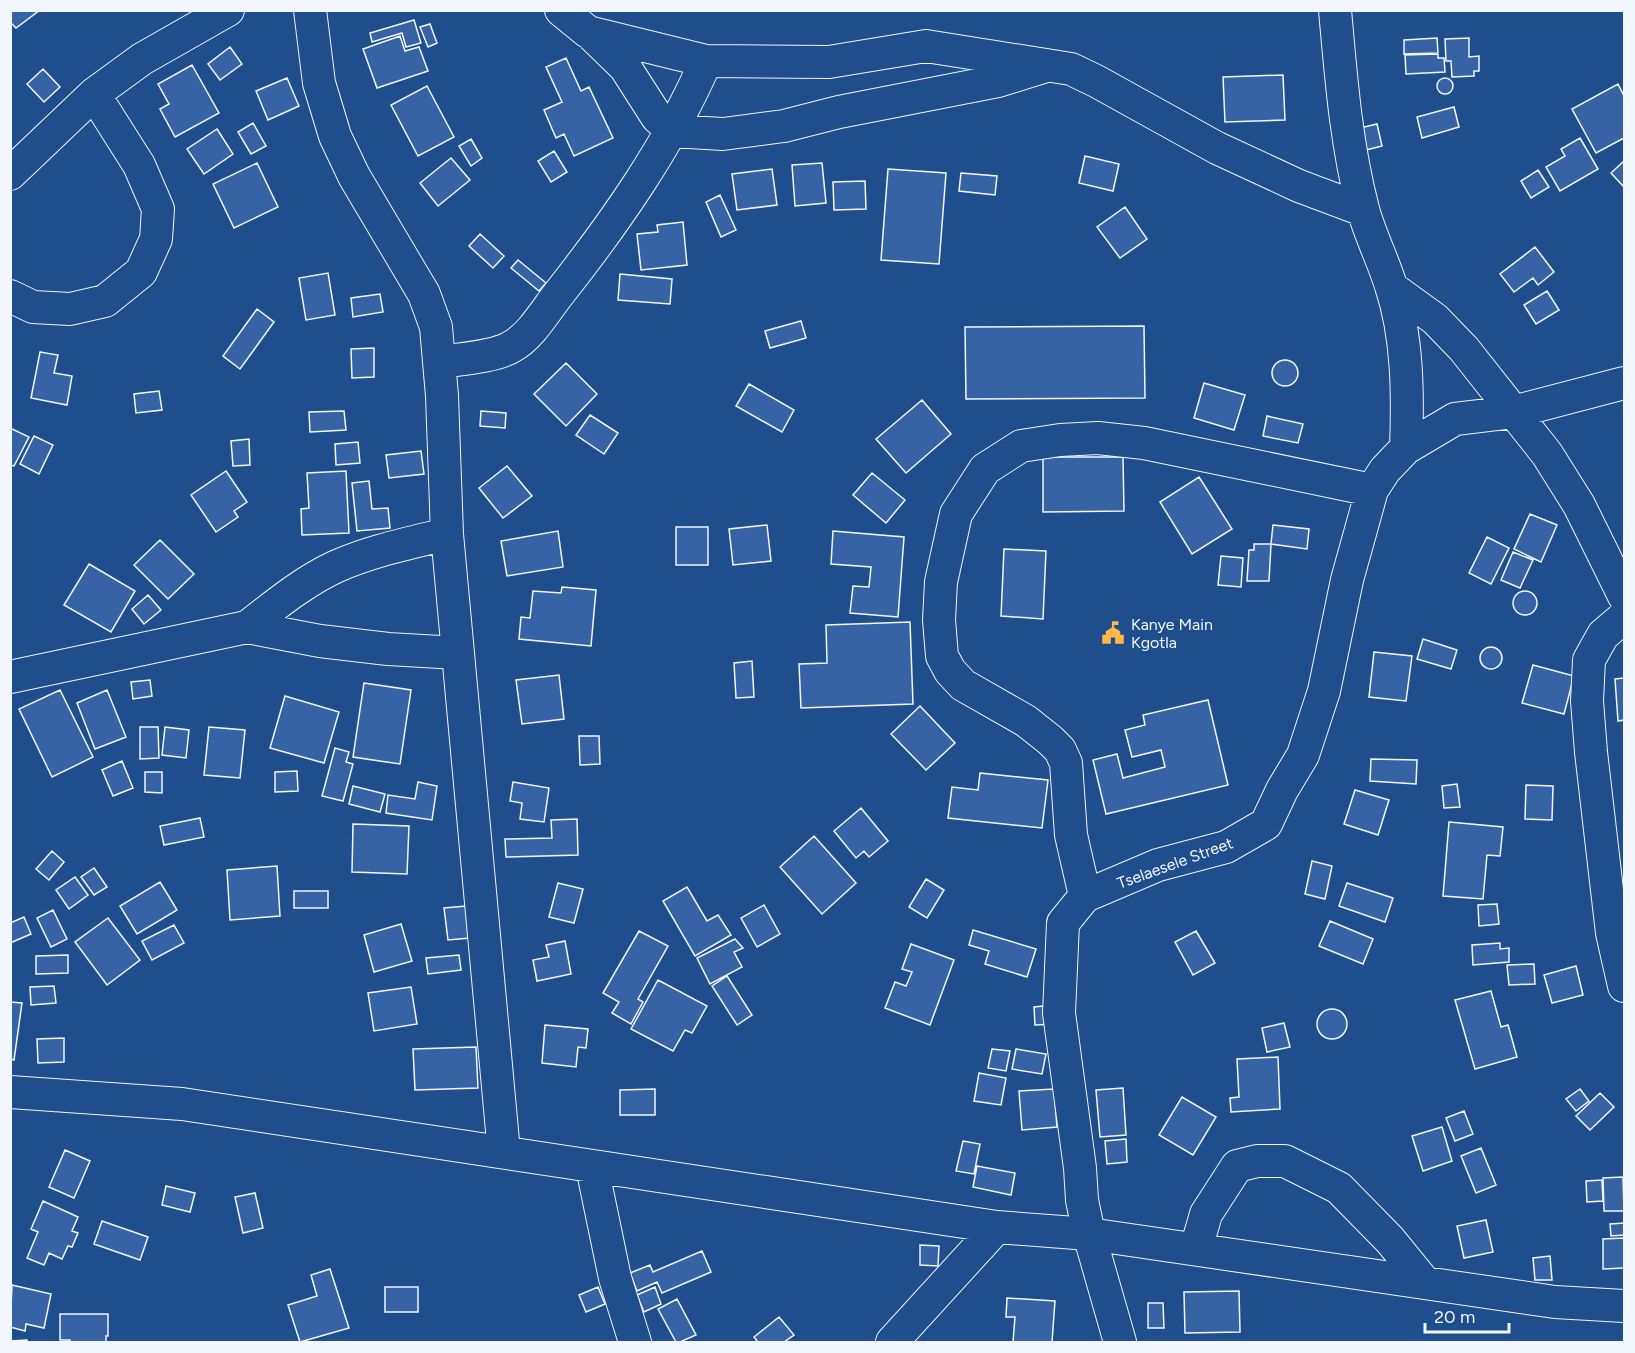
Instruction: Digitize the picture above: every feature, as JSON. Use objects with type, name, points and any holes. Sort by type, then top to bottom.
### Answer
[{"type":"street","points":[[10,174],[94,94],[142,59],[228,10]]},
{"type":"street","points":[[310,10],[319,82],[335,136],[354,176],[424,294],[436,327],[440,362],[447,534],[504,1152]]},
{"type":"street","points":[[561,10],[588,32],[625,68],[657,117],[672,131],[723,134],[784,126],[839,112],[986,84],[1050,65]]},
{"type":"street","points":[[1335,10],[1340,75],[1351,153],[1363,210],[1392,288],[1402,341],[1408,396],[1406,448]]},
{"type":"street","points":[[588,32],[706,61],[829,62],[926,46],[1071,69],[1217,148],[1299,186],[1363,210]]},
{"type":"street","points":[[440,362],[482,356],[511,348],[528,333],[596,247],[672,131],[706,61]]},
{"type":"street","points":[[829,62],[839,112]]},
{"type":"street","points":[[10,296],[33,307],[70,309],[105,301],[141,272],[156,239],[158,208],[139,165],[94,94]]},
{"type":"street","points":[[1392,288],[1434,320],[1464,349],[1547,454],[1579,505],[1624,596]]},
{"type":"street","name":"Tselaesele Street","points":[[1120,1342],[1089,1234],[1082,1200],[1080,1168],[1059,1013],[1063,923],[1084,896],[1158,865],[1226,847],[1266,824],[1302,755],[1324,691],[1347,580],[1372,490],[1385,470],[1406,448],[1455,419],[1513,412],[1624,383]]},
{"type":"street","points":[[1084,896],[1071,835],[1066,763],[1060,750],[1026,721],[963,685],[950,671],[942,656],[939,620],[941,582],[956,514],[985,468],[1021,446],[1060,440],[1098,438],[1144,443],[1372,490]]},
{"type":"street","points":[[247,627],[285,598],[335,567],[394,547],[447,534]]},
{"type":"street","points":[[1624,617],[1603,635],[1589,660],[1587,700],[1612,933],[1624,986]]},
{"type":"street","points":[[10,677],[247,627],[320,641],[458,653]]},
{"type":"street","points":[[10,1092],[182,1104],[997,1227],[1089,1234],[1555,1302],[1624,1306]]},
{"type":"street","points":[[1196,1249],[1206,1214],[1237,1166],[1257,1161],[1285,1161],[1339,1188],[1390,1240],[1425,1283]]},
{"type":"street","points":[[592,1167],[615,1278],[635,1342]]},
{"type":"street","points":[[892,1342],[997,1227]]},
{"type":"building","points":[[10,10],[40,10],[16,28],[10,22]]},
{"type":"building","points":[[414,20],[421,43],[406,47],[402,33],[372,42],[370,33]]},
{"type":"building","points":[[430,24],[437,43],[428,47],[420,27]]},
{"type":"building","points":[[400,36],[405,51],[419,47],[428,71],[377,88],[363,49]]},
{"type":"building","points":[[1437,38],[1438,53],[1404,54],[1404,40]]},
{"type":"building","points":[[1469,38],[1469,57],[1479,56],[1479,71],[1474,71],[1474,76],[1452,77],[1451,61],[1446,61],[1445,39]]},
{"type":"building","points":[[230,47],[242,64],[220,80],[208,64]]},
{"type":"building","points":[[1438,54],[1438,58],[1444,58],[1445,72],[1406,74],[1405,55]]},
{"type":"building","points":[[566,58],[581,91],[589,87],[613,138],[574,156],[564,134],[556,138],[544,110],[562,102],[546,67]]},
{"type":"building","points":[[192,65],[219,113],[175,137],[160,109],[169,104],[158,84]]},
{"type":"building","points":[[43,69],[60,87],[44,102],[27,84]]},
{"type":"building","points":[[1283,75],[1285,120],[1225,122],[1223,77]]},
{"type":"building","points":[[287,78],[299,106],[268,120],[256,91]]},
{"type":"building","points":[[1442,78],[1448,78],[1453,86],[1451,92],[1442,94],[1437,89],[1437,83]]},
{"type":"building","points":[[1618,84],[1624,96],[1624,138],[1596,153],[1572,109]]},
{"type":"building","points":[[427,86],[454,137],[418,156],[391,105]]},
{"type":"building","points":[[1454,107],[1459,127],[1422,138],[1417,117]]},
{"type":"building","points":[[253,123],[266,146],[251,154],[238,132]]},
{"type":"building","points":[[1377,124],[1382,146],[1366,150],[1360,128]]},
{"type":"building","points":[[217,129],[233,154],[204,174],[187,149]]},
{"type":"building","points":[[1580,138],[1598,169],[1560,191],[1546,167],[1565,156],[1561,149]]},
{"type":"building","points":[[471,139],[482,158],[471,166],[459,146]]},
{"type":"building","points":[[554,151],[567,172],[551,182],[538,161]]},
{"type":"building","points":[[1085,156],[1119,164],[1113,191],[1079,183]]},
{"type":"building","points":[[451,158],[470,180],[438,206],[420,183]]},
{"type":"building","points":[[1624,161],[1624,187],[1611,173]]},
{"type":"building","points":[[257,163],[278,207],[234,228],[213,184]]},
{"type":"building","points":[[822,163],[826,203],[795,206],[792,165]]},
{"type":"building","points":[[772,169],[777,205],[737,210],[732,174]]},
{"type":"building","points":[[888,169],[946,173],[939,264],[881,260]]},
{"type":"building","points":[[1538,170],[1549,187],[1531,198],[1521,181]]},
{"type":"building","points":[[961,173],[997,176],[995,195],[959,191]]},
{"type":"building","points":[[865,181],[866,209],[834,210],[833,182]]},
{"type":"building","points":[[720,195],[736,230],[721,237],[706,202]]},
{"type":"building","points":[[1125,207],[1147,239],[1120,258],[1097,227]]},
{"type":"building","points":[[683,222],[687,265],[641,270],[637,234],[658,232],[657,225]]},
{"type":"building","points":[[480,234],[504,256],[493,268],[469,246]]},
{"type":"building","points":[[1535,247],[1554,272],[1538,285],[1533,278],[1514,292],[1500,274]]},
{"type":"building","points":[[518,260],[546,283],[539,291],[511,268]]},
{"type":"building","points":[[328,273],[335,315],[306,320],[299,278]]},
{"type":"building","points":[[620,274],[672,279],[670,304],[618,300]]},
{"type":"building","points":[[1547,291],[1559,310],[1536,324],[1524,305]]},
{"type":"building","points":[[380,294],[383,312],[353,317],[351,298]]},
{"type":"building","points":[[257,309],[274,322],[240,369],[223,356]]},
{"type":"building","points":[[801,321],[806,338],[770,348],[765,331]]},
{"type":"building","points":[[1144,326],[1145,398],[966,399],[965,327]]},
{"type":"building","points":[[374,348],[374,377],[352,378],[351,349]]},
{"type":"building","points":[[40,352],[58,355],[54,373],[72,376],[67,405],[31,398]]},
{"type":"building","points":[[1285,360],[1294,364],[1298,373],[1294,382],[1285,386],[1276,382],[1272,373],[1276,364]]},
{"type":"building","points":[[566,363],[597,394],[566,426],[534,394]]},
{"type":"building","points":[[1204,383],[1245,395],[1234,430],[1194,418]]},
{"type":"building","points":[[749,384],[794,410],[782,432],[736,406]]},
{"type":"building","points":[[159,391],[162,410],[136,413],[134,394]]},
{"type":"building","points":[[922,400],[951,434],[906,473],[876,439]]},
{"type":"building","points":[[344,411],[346,430],[310,432],[309,412]]},
{"type":"building","points":[[481,411],[506,413],[505,428],[480,426]]},
{"type":"building","points":[[590,415],[618,433],[604,454],[576,435]]},
{"type":"building","points":[[1267,416],[1303,424],[1298,443],[1263,436]]},
{"type":"building","points":[[10,428],[29,437],[14,466],[10,465]]},
{"type":"building","points":[[34,436],[53,445],[39,474],[20,464]]},
{"type":"building","points":[[249,439],[250,465],[233,466],[231,441]]},
{"type":"building","points":[[358,442],[360,463],[336,465],[335,444]]},
{"type":"building","points":[[421,451],[424,474],[389,478],[386,455]]},
{"type":"building","points":[[1043,457],[1123,457],[1124,511],[1043,512]]},
{"type":"building","points":[[507,466],[532,496],[503,518],[479,488]]},
{"type":"building","points":[[226,471],[247,502],[234,511],[238,517],[216,532],[191,495]]},
{"type":"building","points":[[346,471],[349,533],[302,535],[301,509],[309,508],[307,473]]},
{"type":"building","points":[[872,473],[905,500],[886,523],[853,495]]},
{"type":"building","points":[[1199,477],[1232,529],[1192,554],[1160,502]]},
{"type":"building","points":[[369,481],[372,509],[388,508],[390,528],[357,531],[352,483]]},
{"type":"building","points":[[1530,514],[1557,525],[1541,562],[1514,549]]},
{"type":"building","points":[[767,525],[771,561],[733,565],[729,529]]},
{"type":"building","points":[[1273,525],[1309,529],[1307,549],[1271,544]]},
{"type":"building","points":[[676,527],[708,527],[708,565],[676,565]]},
{"type":"building","points":[[558,531],[563,567],[507,576],[501,541]]},
{"type":"building","points":[[833,531],[904,537],[898,617],[850,613],[853,586],[869,587],[871,567],[831,564]]},
{"type":"building","points":[[1487,537],[1509,548],[1491,584],[1469,573]]},
{"type":"building","points":[[160,540],[194,574],[168,599],[134,565]]},
{"type":"building","points":[[1254,544],[1271,544],[1269,581],[1247,581],[1249,550],[1254,550]]},
{"type":"building","points":[[1004,549],[1046,551],[1043,619],[1001,616]]},
{"type":"building","points":[[1513,552],[1533,560],[1520,588],[1501,580]]},
{"type":"building","points":[[1221,556],[1243,558],[1241,587],[1218,585]]},
{"type":"building","points":[[89,564],[135,591],[111,632],[64,605]]},
{"type":"building","points":[[562,587],[596,590],[591,646],[519,639],[521,617],[530,618],[533,591],[561,593]]},
{"type":"building","points":[[1525,591],[1533,595],[1537,603],[1533,611],[1525,615],[1517,611],[1513,603],[1517,595]]},
{"type":"building","points":[[148,595],[161,610],[144,624],[132,609]]},
{"type":"building","points":[[910,622],[913,704],[801,708],[799,664],[827,663],[826,625]]},
{"type":"building","points":[[1423,639],[1457,650],[1451,669],[1417,659]]},
{"type":"building","points":[[1491,647],[1499,650],[1502,658],[1499,666],[1491,669],[1483,666],[1480,658],[1483,650]]},
{"type":"building","points":[[1374,652],[1412,656],[1406,701],[1369,697]]},
{"type":"building","points":[[752,661],[754,697],[736,698],[734,663]]},
{"type":"building","points":[[1533,665],[1574,676],[1564,714],[1522,703]]},
{"type":"building","points":[[559,675],[564,719],[522,724],[516,680]]},
{"type":"building","points":[[1624,678],[1624,720],[1618,721],[1615,679]]},
{"type":"building","points":[[150,680],[152,696],[133,699],[131,682]]},
{"type":"building","points":[[364,683],[411,690],[400,764],[353,757]]},
{"type":"building","points":[[60,690],[93,757],[52,777],[19,709]]},
{"type":"building","points":[[107,690],[126,737],[95,749],[77,703]]},
{"type":"building","points":[[285,696],[339,712],[324,763],[270,748]]},
{"type":"building","points":[[1208,700],[1228,785],[1106,814],[1093,760],[1117,754],[1123,778],[1165,767],[1161,750],[1132,757],[1125,730],[1145,725],[1143,715]]},
{"type":"building","points":[[920,706],[955,743],[926,770],[891,734]]},
{"type":"building","points":[[140,727],[158,727],[159,758],[140,759]]},
{"type":"building","points":[[165,727],[189,730],[186,758],[162,755]]},
{"type":"building","points":[[209,727],[245,730],[240,778],[204,775]]},
{"type":"building","points":[[579,736],[599,736],[600,764],[580,765]]},
{"type":"building","points":[[335,748],[349,752],[346,762],[353,764],[343,801],[322,796]]},
{"type":"building","points":[[1371,759],[1417,760],[1416,784],[1370,781]]},
{"type":"building","points":[[122,761],[133,788],[113,796],[102,770]]},
{"type":"building","points":[[297,771],[298,791],[275,792],[275,772]]},
{"type":"building","points":[[145,772],[162,772],[162,793],[145,792]]},
{"type":"building","points":[[980,773],[1048,780],[1042,828],[948,818],[952,787],[978,790]]},
{"type":"building","points":[[418,782],[437,786],[432,820],[386,813],[388,795],[415,799]]},
{"type":"building","points":[[513,782],[549,788],[544,822],[520,819],[522,803],[510,801]]},
{"type":"building","points":[[1457,784],[1460,807],[1444,808],[1442,786]]},
{"type":"building","points":[[1526,785],[1553,786],[1552,820],[1525,819]]},
{"type":"building","points":[[353,786],[385,794],[380,812],[349,804]]},
{"type":"building","points":[[1355,790],[1389,800],[1378,835],[1344,824]]},
{"type":"building","points":[[861,808],[888,841],[869,857],[864,851],[856,858],[834,831]]},
{"type":"building","points":[[200,818],[204,837],[164,845],[160,826]]},
{"type":"building","points":[[577,819],[578,855],[506,857],[505,839],[552,838],[551,820]]},
{"type":"building","points":[[1449,822],[1503,827],[1500,856],[1487,855],[1483,899],[1443,896]]},
{"type":"building","points":[[353,824],[409,826],[407,874],[352,872]]},
{"type":"building","points":[[814,836],[856,883],[822,914],[780,867]]},
{"type":"building","points":[[52,851],[64,862],[49,880],[36,869]]},
{"type":"building","points":[[1312,861],[1332,866],[1325,899],[1305,894]]},
{"type":"building","points":[[277,866],[280,916],[230,920],[227,870]]},
{"type":"building","points":[[94,868],[107,887],[94,895],[81,877]]},
{"type":"building","points":[[75,877],[88,895],[69,909],[56,890]]},
{"type":"building","points":[[926,879],[944,890],[927,918],[909,907]]},
{"type":"building","points":[[160,882],[177,910],[137,934],[120,906]]},
{"type":"building","points":[[558,883],[583,889],[574,923],[549,917]]},
{"type":"building","points":[[1347,883],[1393,898],[1385,922],[1339,906]]},
{"type":"building","points":[[687,887],[707,921],[718,915],[731,935],[695,956],[663,901]]},
{"type":"building","points":[[294,891],[328,891],[328,908],[294,908]]},
{"type":"building","points":[[1497,904],[1499,924],[1479,926],[1478,905]]},
{"type":"building","points":[[764,905],[780,934],[757,947],[741,918]]},
{"type":"building","points":[[466,906],[470,938],[448,940],[444,908]]},
{"type":"building","points":[[53,910],[67,939],[51,947],[37,918]]},
{"type":"building","points":[[24,917],[31,934],[10,943],[10,923]]},
{"type":"building","points":[[108,918],[140,960],[107,985],[75,942]]},
{"type":"building","points":[[1330,921],[1373,939],[1363,964],[1319,946]]},
{"type":"building","points":[[401,924],[412,961],[374,972],[364,935]]},
{"type":"building","points":[[174,925],[184,943],[152,960],[142,941]]},
{"type":"building","points":[[973,930],[1036,949],[1027,977],[985,964],[989,951],[969,945]]},
{"type":"building","points":[[639,931],[668,946],[638,999],[643,1002],[631,1024],[612,1013],[619,1002],[603,993]]},
{"type":"building","points":[[1196,931],[1215,963],[1193,975],[1175,942]]},
{"type":"building","points":[[735,939],[743,948],[734,952],[742,967],[710,984],[697,958]]},
{"type":"building","points":[[565,941],[571,974],[537,981],[533,960],[549,957],[546,945]]},
{"type":"building","points":[[1500,943],[1500,949],[1509,948],[1509,962],[1473,965],[1472,945]]},
{"type":"building","points":[[911,944],[954,960],[930,1025],[885,1008],[895,982],[906,986],[912,972],[902,969]]},
{"type":"building","points":[[68,955],[68,973],[36,974],[36,956]]},
{"type":"building","points":[[459,955],[461,970],[428,974],[426,958]]},
{"type":"building","points":[[1534,964],[1535,984],[1509,985],[1507,965]]},
{"type":"building","points":[[1576,966],[1583,995],[1552,1003],[1544,975]]},
{"type":"building","points":[[727,976],[752,1015],[737,1025],[712,986]]},
{"type":"building","points":[[658,980],[707,1006],[692,1033],[685,1030],[673,1051],[631,1029]]},
{"type":"building","points":[[54,986],[56,1003],[31,1005],[30,987]]},
{"type":"building","points":[[411,987],[417,1024],[374,1031],[368,993]]},
{"type":"building","points":[[1491,991],[1501,1027],[1508,1025],[1517,1057],[1475,1069],[1455,1000]]},
{"type":"building","points":[[10,1002],[22,1003],[14,1060],[10,1059]]},
{"type":"building","points":[[1054,1005],[1055,1024],[1035,1025],[1034,1007]]},
{"type":"building","points":[[1332,1009],[1343,1013],[1347,1024],[1343,1035],[1332,1039],[1321,1035],[1317,1024],[1321,1013]]},
{"type":"building","points":[[1284,1023],[1290,1047],[1267,1052],[1262,1028]]},
{"type":"building","points":[[545,1025],[588,1029],[586,1048],[578,1047],[576,1067],[542,1063]]},
{"type":"building","points":[[64,1038],[64,1062],[38,1063],[37,1039]]},
{"type":"building","points":[[476,1047],[478,1088],[415,1090],[413,1049]]},
{"type":"building","points":[[992,1049],[1010,1051],[1006,1071],[988,1068]]},
{"type":"building","points":[[1016,1049],[1046,1054],[1042,1074],[1012,1069]]},
{"type":"building","points":[[1278,1057],[1280,1109],[1231,1112],[1230,1098],[1239,1097],[1237,1059]]},
{"type":"building","points":[[979,1073],[1006,1078],[1001,1105],[974,1101]]},
{"type":"building","points":[[1123,1088],[1126,1135],[1100,1137],[1096,1090]]},
{"type":"building","points":[[655,1089],[655,1115],[620,1115],[620,1090]]},
{"type":"building","points":[[1054,1089],[1057,1127],[1022,1130],[1019,1091]]},
{"type":"building","points":[[1580,1089],[1589,1101],[1576,1111],[1566,1099]]},
{"type":"building","points":[[1600,1093],[1614,1107],[1590,1130],[1576,1116]]},
{"type":"building","points":[[1182,1097],[1216,1117],[1193,1155],[1159,1135]]},
{"type":"building","points":[[1464,1111],[1473,1134],[1455,1141],[1446,1118]]},
{"type":"building","points":[[1442,1127],[1452,1161],[1423,1171],[1412,1136]]},
{"type":"building","points":[[1126,1139],[1127,1162],[1107,1164],[1105,1141]]},
{"type":"building","points":[[963,1141],[980,1144],[974,1174],[956,1171]]},
{"type":"building","points":[[1481,1148],[1496,1185],[1476,1193],[1461,1156]]},
{"type":"building","points":[[65,1150],[90,1161],[74,1198],[49,1187]]},
{"type":"building","points":[[977,1166],[1015,1173],[1011,1195],[973,1187]]},
{"type":"building","points":[[1623,1177],[1624,1211],[1604,1211],[1603,1178]]},
{"type":"building","points":[[1602,1180],[1603,1201],[1587,1202],[1586,1181]]},
{"type":"building","points":[[166,1186],[195,1193],[190,1212],[162,1205]]},
{"type":"building","points":[[255,1193],[263,1228],[243,1233],[235,1197]]},
{"type":"building","points":[[43,1201],[78,1217],[72,1231],[78,1233],[72,1247],[68,1246],[62,1259],[49,1253],[44,1265],[27,1258],[38,1232],[31,1229]]},
{"type":"building","points":[[1486,1220],[1493,1252],[1464,1258],[1457,1226]]},
{"type":"building","points":[[102,1221],[148,1237],[140,1260],[94,1244]]},
{"type":"building","points":[[1624,1223],[1624,1235],[1611,1236],[1610,1224]]},
{"type":"building","points":[[1624,1238],[1624,1268],[1603,1269],[1603,1239]]},
{"type":"building","points":[[920,1245],[939,1246],[938,1266],[920,1265]]},
{"type":"building","points":[[702,1251],[711,1272],[662,1293],[657,1282],[637,1291],[630,1273],[650,1265],[653,1272]]},
{"type":"building","points":[[1550,1256],[1552,1280],[1535,1280],[1533,1258]]},
{"type":"building","points":[[330,1269],[349,1328],[300,1342],[288,1305],[317,1296],[311,1275]]},
{"type":"building","points":[[12,1285],[51,1294],[44,1328],[26,1324],[25,1331],[10,1327]]},
{"type":"building","points":[[385,1287],[418,1287],[418,1312],[385,1312]]},
{"type":"building","points":[[598,1287],[605,1304],[586,1312],[579,1295]]},
{"type":"building","points":[[655,1287],[661,1304],[644,1312],[637,1295]]},
{"type":"building","points":[[1239,1291],[1240,1332],[1185,1333],[1184,1292]]},
{"type":"building","points":[[1007,1298],[1055,1301],[1052,1342],[1013,1342],[1015,1317],[1006,1317]]},
{"type":"building","points":[[677,1299],[696,1335],[680,1342],[676,1342],[658,1309]]},
{"type":"building","points":[[1148,1303],[1163,1303],[1164,1328],[1148,1328]]},
{"type":"building","points":[[60,1314],[108,1314],[106,1342],[60,1340]]},
{"type":"building","points":[[779,1317],[794,1335],[784,1342],[758,1342],[754,1337]]},
{"type":"building","points":[[27,1340],[27,1342],[10,1342],[10,1341]]},
{"type":"place","name":"Kanye Main Kgotla","points":[[1113,633]]}]
